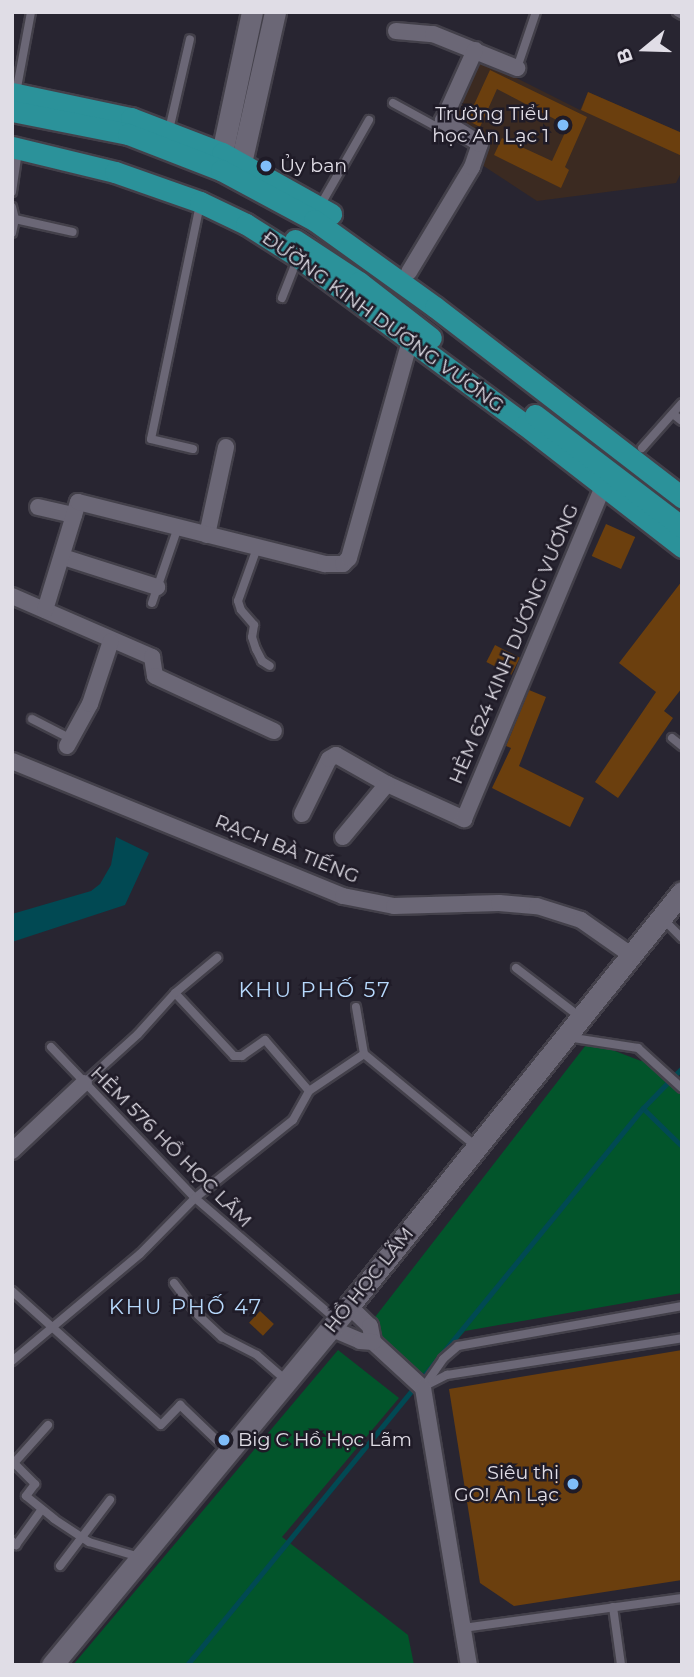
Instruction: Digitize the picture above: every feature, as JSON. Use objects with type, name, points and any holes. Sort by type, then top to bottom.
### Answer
[{"type":"main road","points":[[222,153],[252,12]]},
{"type":"main road","points":[[241,163],[275,12]]},
{"type":"main road","name":"ĐƯỜNG KINH DƯƠNG VƯƠNG","points":[[14,99],[131,118],[222,153],[320,207],[682,497]]},
{"type":"main road","name":"ĐƯỜNG KINH DƯƠNG VƯƠNG","points":[[14,99],[128,134],[221,170],[314,220],[406,277],[682,479]]},
{"type":"main road","name":"ĐƯỜNG KINH DƯƠNG VƯƠNG","points":[[14,144],[115,172],[200,202],[246,224],[385,312],[606,478]]},
{"type":"main road","name":"ĐƯỜNG KINH DƯƠNG VƯƠNG","points":[[14,144],[120,162],[202,192],[246,213],[322,256],[385,312],[411,341],[671,525],[682,547]]},
{"type":"main road","points":[[385,312],[406,277]]},
{"type":"main road","name":"HỒ HỌC LÃM","points":[[52,1665],[142,1558],[284,1378],[339,1318],[682,892]]},
{"type":"street","points":[[396,31],[433,34],[517,68]]},
{"type":"street","points":[[406,277],[472,167],[480,144],[443,121],[475,50]]},
{"type":"street","points":[[38,507],[76,508],[178,527],[336,567],[349,558],[411,341]]},
{"type":"street","points":[[207,535],[226,447]]},
{"type":"street","name":"HẺM 624 KINH DƯƠNG VƯƠNG","points":[[387,784],[464,819],[606,478]]},
{"type":"street","points":[[45,610],[76,508]]},
{"type":"street","points":[[63,557],[157,587]]},
{"type":"street","points":[[12,596],[152,657],[155,676],[274,731]]},
{"type":"street","points":[[69,742],[90,704],[111,641]]},
{"type":"street","points":[[302,814],[334,755],[387,784],[343,837]]},
{"type":"street","name":"RẠCH BÀ TIẾNG","points":[[12,761],[343,896],[394,906],[499,903],[548,908],[581,920],[628,958]]},
{"type":"street","name":"RẠCH BÀ TIẾNG","points":[[12,770],[340,904],[394,914],[499,911],[547,916],[577,928],[628,958]]},
{"type":"street","points":[[12,1151],[84,1083]]},
{"type":"street","points":[[339,1318],[360,1341],[373,1342]]},
{"type":"street","points":[[339,1318],[370,1326],[373,1342],[423,1388],[469,1665]]},
{"type":"lane","points":[[14,99],[32,12]]},
{"type":"lane","points":[[517,68],[536,12]]},
{"type":"lane","points":[[677,12],[682,15]]},
{"type":"lane","points":[[168,132],[190,39]]},
{"type":"lane","points":[[393,103],[435,126],[443,121]]},
{"type":"lane","points":[[320,207],[369,120]]},
{"type":"lane","points":[[12,192],[14,144]]},
{"type":"lane","points":[[193,449],[150,439],[200,202]]},
{"type":"lane","points":[[12,207],[15,219],[12,233]]},
{"type":"lane","points":[[15,219],[73,232]]},
{"type":"lane","points":[[282,298],[298,257]]},
{"type":"lane","points":[[642,448],[682,403]]},
{"type":"lane","points":[[673,414],[682,421]]},
{"type":"lane","points":[[152,603],[178,527]]},
{"type":"lane","points":[[257,548],[238,601],[241,610],[254,625],[252,637],[256,649],[262,661],[270,666]]},
{"type":"lane","points":[[32,719],[69,742]]},
{"type":"lane","points":[[672,738],[682,746]]},
{"type":"lane","points":[[661,917],[682,938]]},
{"type":"lane","points":[[84,1083],[138,1034],[175,993],[217,958]]},
{"type":"lane","points":[[516,968],[580,1017]]},
{"type":"lane","points":[[175,993],[234,1056],[242,1056],[265,1040],[309,1091]]},
{"type":"lane","points":[[356,1007],[364,1054],[477,1147]]},
{"type":"lane","points":[[564,1037],[638,1048],[682,1088]]},
{"type":"lane","name":"HẺM 576 HỒ HỌC LÃM","points":[[51,1047],[195,1198],[339,1318]]},
{"type":"lane","points":[[12,1361],[140,1254],[195,1198],[293,1119],[309,1091],[364,1054]]},
{"type":"lane","points":[[174,1283],[198,1315],[222,1337],[265,1360],[284,1378]]},
{"type":"lane","points":[[12,1291],[161,1425],[180,1405],[227,1450]]},
{"type":"lane","points":[[423,1388],[443,1359],[458,1346],[682,1306]]},
{"type":"lane","points":[[423,1388],[447,1375],[682,1338]]},
{"type":"lane","points":[[48,1424],[14,1463],[35,1484],[26,1496],[89,1542],[142,1558]]},
{"type":"lane","points":[[60,1566],[110,1500]]},
{"type":"lane","points":[[13,1545],[42,1509]]},
{"type":"lane","points":[[463,1628],[682,1598]]},
{"type":"lane","points":[[613,1607],[621,1665]]},
{"type":"shaded area","name":"Trường Tiểu học An Lạc 1","points":[[473,56],[580,110],[588,92],[682,133],[682,171],[676,183],[537,201],[479,163],[490,142],[450,117]]},
{"type":"green space","points":[[589,1041],[641,1061],[647,1054],[682,1085],[682,1293],[465,1331],[429,1373],[414,1373],[375,1339],[372,1321]]},
{"type":"green space","points":[[338,1350],[399,1398],[282,1537],[408,1635],[414,1665],[73,1665]]},
{"type":"water","points":[[116,837],[149,853],[125,905],[12,942],[12,914],[91,891],[100,884],[111,865]]},
{"type":"building","points":[[490,70],[587,117],[565,167],[569,170],[561,188],[494,155],[502,138],[552,161],[568,126],[497,89],[480,127],[467,120]]},
{"type":"building","points":[[588,92],[682,133],[682,156],[581,110]]},
{"type":"building","points":[[606,524],[635,537],[621,569],[592,556]]},
{"type":"building","points":[[682,581],[682,688],[664,711],[673,718],[618,798],[595,782],[656,692],[619,663]]},
{"type":"building","points":[[495,645],[520,658],[511,675],[486,662]]},
{"type":"building","points":[[529,690],[546,697],[519,766],[584,798],[570,827],[492,788],[511,748],[506,746]]},
{"type":"building","points":[[260,1311],[274,1324],[263,1336],[249,1323]]},
{"type":"building","name":"Siêu thị GO! An Lạc","points":[[682,1350],[682,1580],[514,1606],[480,1583],[449,1389]]},
{"type":"waterway","points":[[187,1665],[643,1108],[682,1068]]},
{"type":"waterway","points":[[643,1108],[682,1146]]},
{"type":"place","name":"Trường Tiểu học An Lạc 1","points":[[563,125]]},
{"type":"place","name":"Ủy ban","points":[[266,166]]},
{"type":"place","name":"Big C Hồ Học Lãm","points":[[224,1440]]},
{"type":"place","name":"Siêu thị GO! An Lạc","points":[[573,1484]]},
{"type":"district","name":"KHU PHỐ 57","points":[[315,990]]},
{"type":"district","name":"KHU PHỐ 47","points":[[186,1307]]}]
